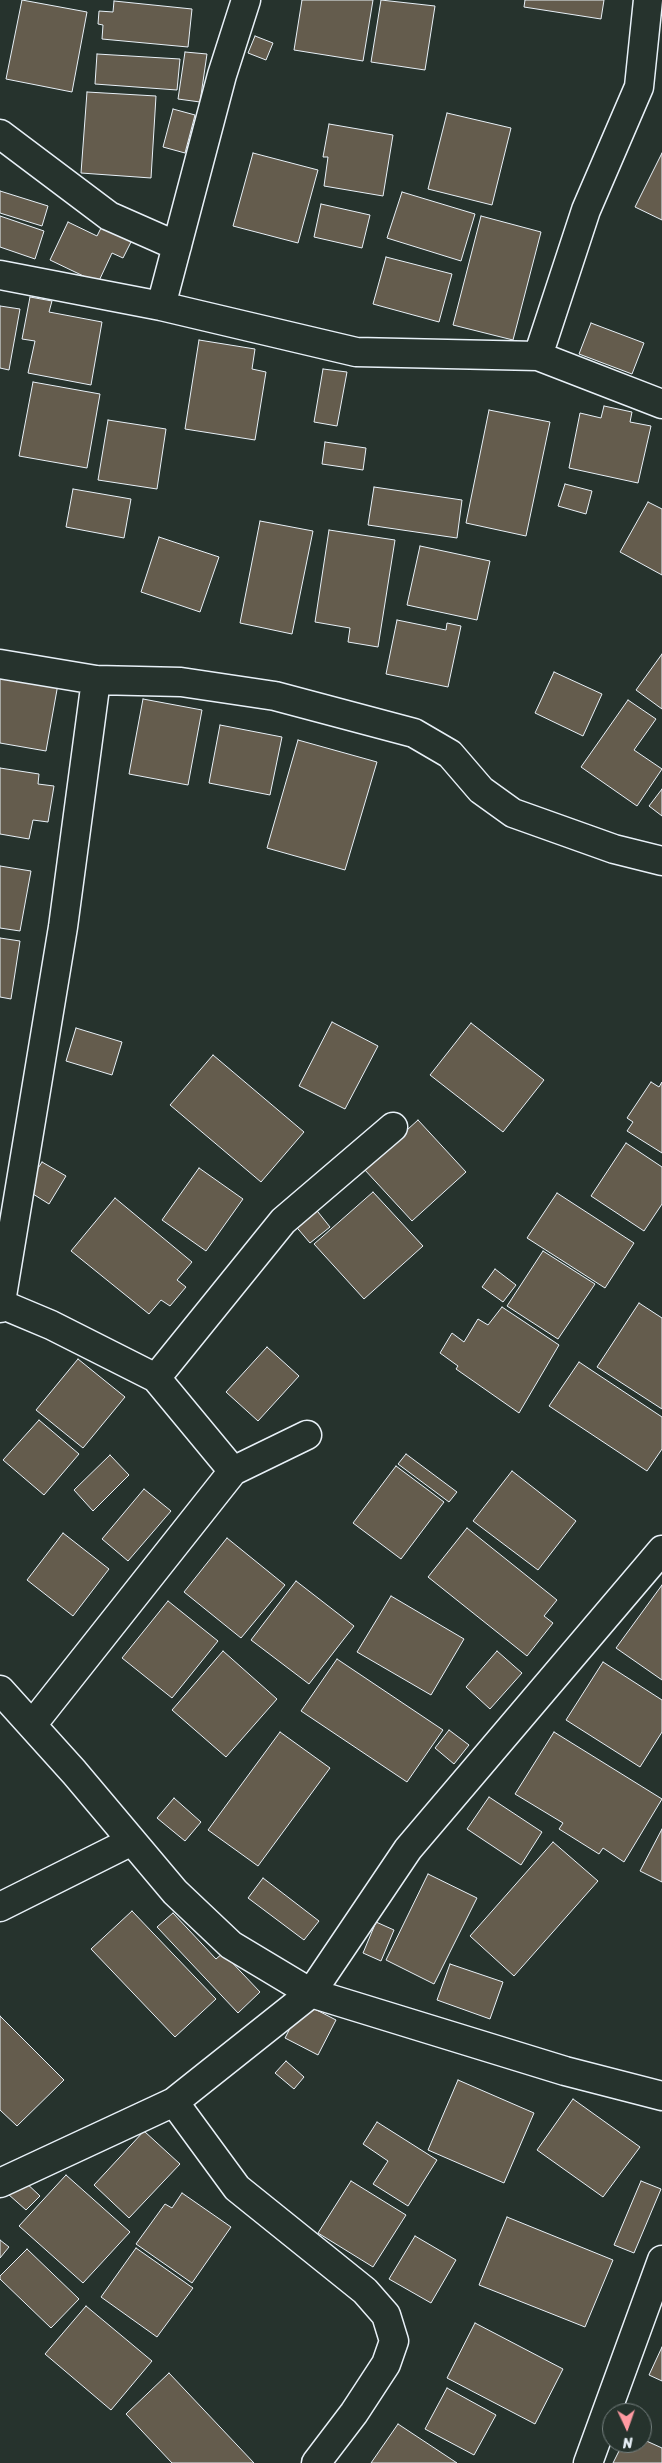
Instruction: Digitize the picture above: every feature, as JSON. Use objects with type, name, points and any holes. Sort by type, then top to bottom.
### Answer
[{"type":"street","points":[[161,306],[222,75],[246,0]]},
{"type":"street","points":[[538,356],[586,210],[639,87],[648,0]]},
{"type":"street","points":[[0,134],[109,216],[177,246]]},
{"type":"street","points":[[0,276],[161,306],[356,352],[538,356],[662,404]]},
{"type":"street","points":[[0,664],[96,680],[181,682],[275,696],[414,733],[450,754],[481,790],[513,813],[614,849],[662,861]]},
{"type":"street","points":[[0,1308],[63,927],[96,680]]},
{"type":"street","points":[[156,1378],[283,1221],[393,1127]]},
{"type":"street","points":[[1,1304],[51,1325],[156,1378],[233,1470]]},
{"type":"street","points":[[32,1725],[233,1470],[308,1435]]},
{"type":"street","points":[[0,2182],[174,2102],[311,1993],[408,1850],[662,1550]]},
{"type":"street","points":[[0,1690],[175,1892],[231,1945],[311,1993],[565,2071],[662,2096]]},
{"type":"street","points":[[0,1907],[132,1841]]},
{"type":"street","points":[[174,2102],[236,2188],[365,2291],[386,2315],[394,2341],[386,2364],[354,2413],[316,2463]]},
{"type":"street","points":[[588,2463],[662,2260]]},
{"type":"building","points":[[22,0],[87,12],[72,92],[6,79]]},
{"type":"building","points":[[302,0],[373,0],[363,61],[294,50]]},
{"type":"building","points":[[381,0],[435,6],[425,70],[371,62]]},
{"type":"building","points":[[525,0],[604,0],[601,19],[524,7]]},
{"type":"building","points":[[114,1],[192,9],[188,47],[102,39],[103,25],[98,24],[99,11],[113,12]]},
{"type":"building","points":[[255,36],[273,43],[266,60],[248,53]]},
{"type":"building","points":[[185,52],[207,54],[200,102],[178,99]]},
{"type":"building","points":[[97,54],[180,59],[177,90],[95,84]]},
{"type":"building","points":[[87,92],[156,96],[151,178],[81,173]]},
{"type":"building","points":[[173,109],[195,115],[185,153],[163,147]]},
{"type":"building","points":[[447,113],[511,128],[492,205],[428,189]]},
{"type":"building","points":[[329,124],[393,135],[383,196],[324,186],[328,157],[323,157]]},
{"type":"building","points":[[253,153],[318,170],[298,243],[233,226]]},
{"type":"building","points":[[662,153],[662,220],[635,207]]},
{"type":"building","points":[[0,191],[48,206],[42,226],[0,213]]},
{"type":"building","points":[[402,192],[475,214],[461,261],[387,238]]},
{"type":"building","points":[[321,204],[370,215],[362,248],[314,237]]},
{"type":"building","points":[[0,216],[44,231],[35,259],[0,247]]},
{"type":"building","points":[[481,216],[541,232],[513,340],[453,325]]},
{"type":"building","points":[[68,222],[97,236],[104,222],[134,236],[123,258],[112,253],[98,283],[50,260]]},
{"type":"building","points":[[386,257],[452,274],[439,322],[373,304]]},
{"type":"building","points":[[30,297],[52,301],[49,312],[102,322],[91,385],[28,373],[35,341],[22,339]]},
{"type":"building","points":[[0,306],[20,309],[9,370],[0,368]]},
{"type":"building","points":[[591,323],[644,343],[632,374],[579,354]]},
{"type":"building","points":[[199,340],[255,349],[252,369],[266,372],[255,440],[185,429]]},
{"type":"building","points":[[323,369],[347,372],[337,426],[314,422]]},
{"type":"building","points":[[33,382],[100,394],[87,468],[19,456]]},
{"type":"building","points":[[604,406],[632,412],[630,422],[651,426],[638,483],[569,468],[580,413],[601,418]]},
{"type":"building","points":[[489,410],[550,422],[526,536],[466,523]]},
{"type":"building","points":[[108,420],[166,429],[157,489],[98,480]]},
{"type":"building","points":[[325,442],[366,448],[363,470],[322,464]]},
{"type":"building","points":[[565,484],[592,491],[586,514],[558,506]]},
{"type":"building","points":[[374,487],[462,500],[457,538],[368,525]]},
{"type":"building","points":[[73,489],[131,499],[124,538],[66,527]]},
{"type":"building","points":[[648,502],[662,509],[662,575],[620,552]]},
{"type":"building","points":[[260,521],[313,531],[292,634],[240,623]]},
{"type":"building","points":[[329,530],[395,540],[378,647],[348,642],[350,628],[315,622]]},
{"type":"building","points":[[159,537],[219,557],[200,612],[141,592]]},
{"type":"building","points":[[420,546],[490,561],[477,620],[407,605]]},
{"type":"building","points":[[397,620],[446,630],[447,623],[461,626],[448,687],[386,674]]},
{"type":"building","points":[[662,654],[662,709],[636,690]]},
{"type":"building","points":[[554,672],[602,694],[583,736],[535,713]]},
{"type":"building","points":[[0,675],[58,684],[46,751],[0,743]]},
{"type":"building","points":[[143,699],[202,710],[188,785],[129,774]]},
{"type":"building","points":[[628,700],[656,719],[634,750],[662,769],[637,806],[581,767]]},
{"type":"building","points":[[220,725],[282,737],[270,795],[209,783]]},
{"type":"building","points":[[298,740],[377,762],[345,870],[267,848]]},
{"type":"building","points":[[0,768],[39,774],[38,784],[54,786],[48,822],[33,820],[29,839],[0,834]]},
{"type":"building","points":[[662,789],[662,816],[649,806]]},
{"type":"building","points":[[0,866],[31,871],[20,931],[0,928]]},
{"type":"building","points":[[0,938],[20,941],[11,999],[0,997]]},
{"type":"building","points":[[332,1022],[378,1046],[345,1109],[299,1086]]},
{"type":"building","points":[[471,1023],[544,1080],[503,1132],[430,1075]]},
{"type":"building","points":[[76,1028],[122,1042],[112,1075],[66,1061]]},
{"type":"building","points":[[213,1055],[304,1132],[261,1182],[170,1105]]},
{"type":"building","points":[[651,1082],[659,1087],[662,1082],[662,1153],[627,1131],[633,1122],[627,1118]]},
{"type":"building","points":[[418,1120],[466,1172],[412,1221],[364,1169]]},
{"type":"building","points":[[626,1143],[662,1167],[662,1204],[644,1231],[591,1196]]},
{"type":"building","points":[[42,1162],[66,1176],[49,1204],[25,1189]]},
{"type":"building","points":[[199,1168],[243,1199],[206,1251],[162,1220]]},
{"type":"building","points":[[373,1192],[423,1246],[364,1299],[314,1244]]},
{"type":"building","points":[[557,1193],[634,1243],[605,1288],[527,1238]]},
{"type":"building","points":[[115,1198],[192,1262],[177,1280],[186,1287],[170,1306],[161,1300],[149,1314],[71,1251]]},
{"type":"building","points":[[314,1207],[330,1227],[310,1243],[293,1223]]},
{"type":"building","points":[[543,1251],[595,1284],[558,1339],[507,1306]]},
{"type":"building","points":[[495,1269],[516,1285],[503,1302],[482,1287]]},
{"type":"building","points":[[639,1303],[662,1318],[662,1409],[597,1367]]},
{"type":"building","points":[[502,1307],[559,1345],[519,1413],[456,1369],[458,1366],[440,1353],[452,1333],[464,1342],[478,1319],[488,1325]]},
{"type":"building","points":[[267,1347],[299,1376],[258,1421],[226,1392]]},
{"type":"building","points":[[78,1359],[125,1397],[83,1448],[36,1410]]},
{"type":"building","points":[[579,1362],[662,1417],[662,1449],[647,1471],[549,1406]]},
{"type":"building","points":[[39,1420],[79,1454],[44,1495],[3,1460]]},
{"type":"building","points":[[406,1454],[457,1492],[449,1502],[398,1464]]},
{"type":"building","points":[[110,1455],[129,1475],[93,1511],[74,1490]]},
{"type":"building","points":[[396,1466],[444,1502],[401,1559],[353,1523]]},
{"type":"building","points":[[512,1471],[576,1521],[538,1570],[473,1521]]},
{"type":"building","points":[[144,1489],[171,1511],[128,1561],[102,1539]]},
{"type":"building","points":[[467,1528],[557,1600],[544,1616],[553,1623],[527,1656],[428,1577]]},
{"type":"building","points":[[63,1533],[109,1569],[73,1616],[27,1580]]},
{"type":"building","points":[[227,1538],[285,1585],[241,1638],[184,1592]]},
{"type":"building","points":[[296,1581],[354,1626],[309,1684],[251,1640]]},
{"type":"building","points":[[662,1585],[662,1680],[616,1648]]},
{"type":"building","points":[[391,1596],[464,1639],[431,1695],[357,1652]]},
{"type":"building","points":[[168,1601],[218,1641],[172,1698],[122,1658]]},
{"type":"building","points":[[223,1651],[277,1699],[226,1757],[172,1710]]},
{"type":"building","points":[[497,1651],[522,1673],[490,1709],[466,1687]]},
{"type":"building","points":[[337,1659],[443,1730],[407,1782],[301,1711]]},
{"type":"building","points":[[603,1662],[662,1700],[662,1732],[640,1767],[566,1720]]},
{"type":"building","points":[[449,1730],[469,1745],[454,1764],[435,1748]]},
{"type":"building","points":[[280,1732],[330,1768],[258,1866],[208,1830]]},
{"type":"building","points":[[554,1732],[662,1799],[624,1862],[603,1848],[599,1854],[559,1829],[563,1823],[515,1794]]},
{"type":"building","points":[[489,1797],[542,1832],[521,1865],[467,1829]]},
{"type":"building","points":[[174,1798],[201,1822],[185,1841],[157,1818]]},
{"type":"building","points":[[662,1829],[662,1882],[640,1871]]},
{"type":"building","points":[[553,1842],[598,1881],[514,1976],[470,1936]]},
{"type":"building","points":[[428,1874],[477,1898],[434,1984],[386,1960]]},
{"type":"building","points":[[263,1878],[319,1921],[304,1940],[248,1898]]},
{"type":"building","points":[[132,1911],[216,1999],[175,2037],[91,1949]]},
{"type":"building","points":[[173,1913],[216,1959],[223,1953],[260,1992],[238,2013],[157,1927]]},
{"type":"building","points":[[376,1922],[394,1930],[381,1961],[363,1953]]},
{"type":"building","points":[[450,1964],[503,1982],[490,2019],[437,2000]]},
{"type":"building","points":[[303,2003],[336,2020],[318,2055],[285,2038]]},
{"type":"building","points":[[0,2016],[64,2080],[17,2126],[0,2110]]},
{"type":"building","points":[[286,2061],[304,2077],[294,2089],[275,2073]]},
{"type":"building","points":[[458,2080],[534,2113],[504,2183],[428,2150]]},
{"type":"building","points":[[573,2099],[640,2147],[603,2197],[537,2150]]},
{"type":"building","points":[[377,2122],[437,2160],[408,2206],[373,2184],[388,2161],[363,2144]]},
{"type":"building","points":[[144,2131],[180,2164],[129,2218],[94,2185]]},
{"type":"building","points":[[66,2175],[130,2232],[83,2283],[19,2226]]},
{"type":"building","points":[[22,2179],[40,2196],[26,2210],[8,2194]]},
{"type":"building","points":[[351,2181],[406,2215],[373,2267],[318,2233]]},
{"type":"building","points":[[641,2181],[661,2189],[634,2253],[614,2245]]},
{"type":"building","points":[[182,2193],[231,2227],[192,2283],[136,2244],[165,2204],[172,2208]]},
{"type":"building","points":[[507,2217],[613,2260],[585,2327],[479,2285]]},
{"type":"building","points":[[415,2236],[456,2260],[431,2303],[389,2279]]},
{"type":"building","points":[[0,2240],[9,2247],[0,2258]]},
{"type":"building","points":[[136,2248],[193,2288],[157,2337],[101,2297]]},
{"type":"building","points":[[27,2249],[79,2299],[51,2328],[0,2279],[0,2276]]},
{"type":"building","points":[[86,2306],[152,2361],[111,2410],[45,2354]]},
{"type":"building","points":[[475,2323],[563,2369],[535,2424],[447,2378]]},
{"type":"building","points":[[662,2347],[662,2381],[649,2375]]},
{"type":"building","points":[[169,2373],[254,2463],[172,2463],[126,2414]]},
{"type":"building","points":[[447,2388],[496,2415],[474,2455],[425,2429]]},
{"type":"building","points":[[398,2424],[457,2463],[371,2463]]},
{"type":"building","points":[[652,2444],[662,2448],[662,2463],[613,2463],[618,2453],[652,2453]]}]
